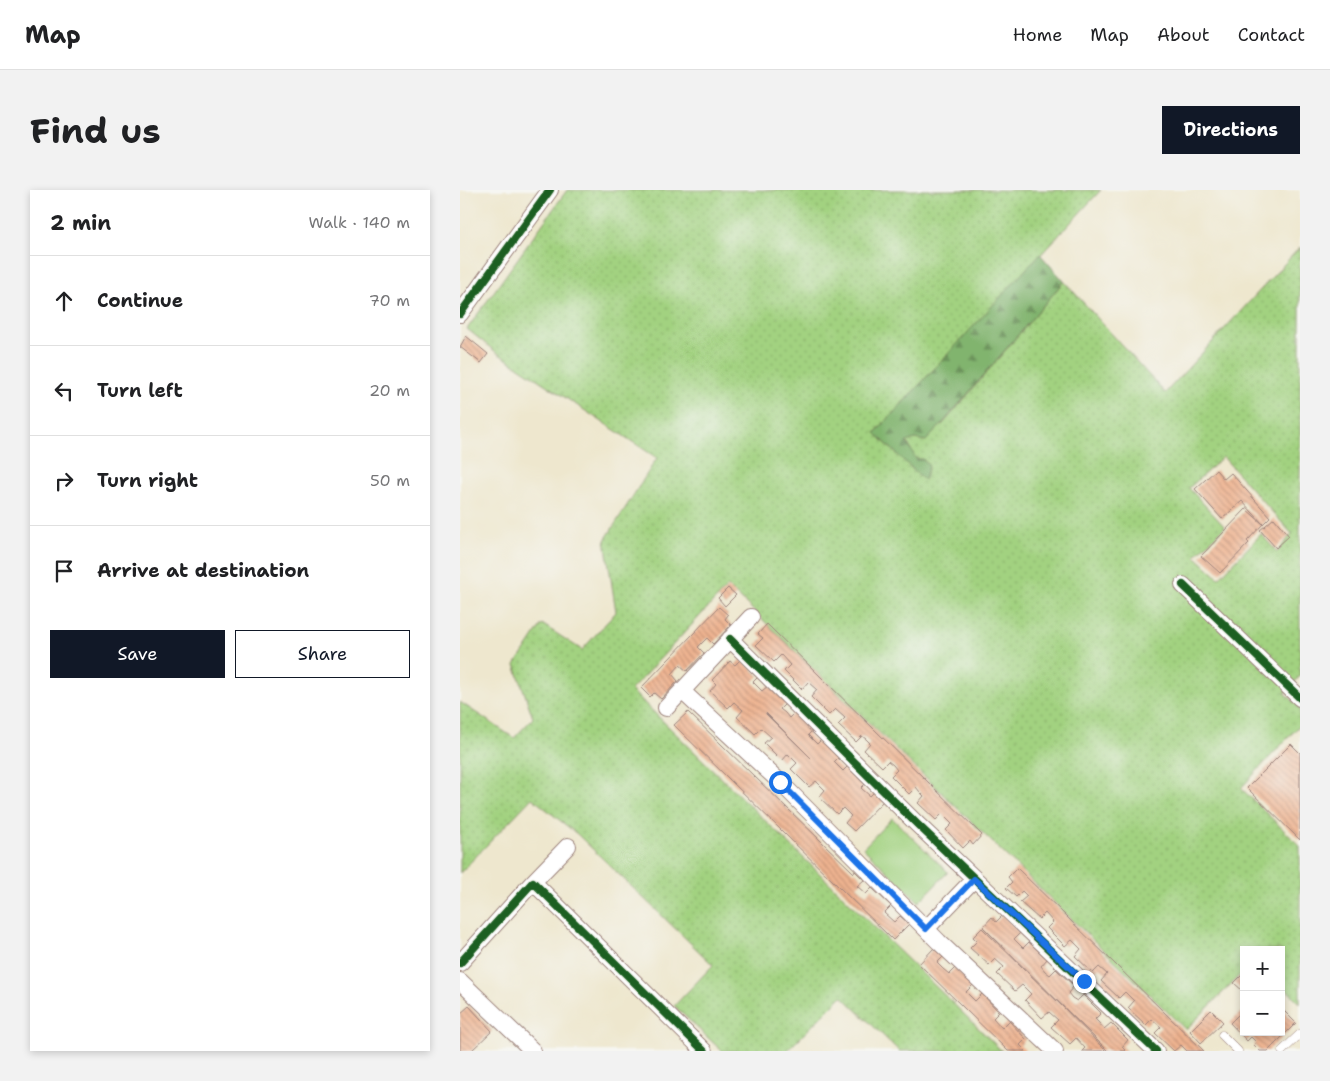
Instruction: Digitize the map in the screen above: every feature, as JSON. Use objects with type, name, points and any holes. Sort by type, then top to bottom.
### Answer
[{"type":"street","points":[[460,314],[550,190]]},
{"type":"street","points":[[1183,585],[1300,698]]},
{"type":"street","points":[[666,708],[751,616]]},
{"type":"street","points":[[730,639],[974,879],[1156,1051]]},
{"type":"street","points":[[682,691],[780,782],[926,929],[1054,1051]]},
{"type":"street","points":[[460,963],[568,846]]},
{"type":"street","points":[[926,929],[974,879]]},
{"type":"street","points":[[533,882],[704,1051]]},
{"type":"street","points":[[460,981],[533,1051]]},
{"type":"lane","points":[[1222,1034],[1238,1051]]},
{"type":"lane","points":[[1282,1051],[1300,1034]]},
{"type":"green space","points":[[567,190],[1101,190],[875,433],[924,480],[907,442],[943,424],[1064,281],[1165,393],[1300,247],[1300,676],[1285,693],[1300,707],[1300,725],[1241,788],[1300,846],[1300,1003],[1285,988],[1285,946],[1240,946],[1240,975],[1186,1030],[728,586],[631,690],[1002,1051],[899,1051],[842,996],[787,1051],[722,1051],[674,1006],[713,965],[577,834],[532,798],[460,873],[460,702],[514,738],[533,718],[515,665],[542,624],[582,650],[616,612],[605,540],[657,458],[496,352],[467,329]],"holes":[[[1223,457],[1292,534],[1277,552],[1261,534],[1219,578],[1195,556],[1225,527],[1189,488]]]},
{"type":"green space","points":[[1040,254],[1064,281],[926,441],[915,439],[907,442],[916,459],[923,459],[929,466],[924,480],[875,433]]},
{"type":"green space","points":[[892,818],[948,872],[919,902],[863,848]]},
{"type":"building","points":[[466,336],[488,354],[481,363],[460,347]]},
{"type":"building","points":[[1216,470],[1224,479],[1231,473],[1270,517],[1263,524],[1242,501],[1222,519],[1195,489]]},
{"type":"building","points":[[1246,509],[1263,524],[1247,541],[1249,543],[1220,573],[1201,556]]},
{"type":"building","points":[[1274,518],[1289,536],[1276,548],[1260,530]]},
{"type":"building","points":[[728,588],[736,595],[725,606],[718,598]]},
{"type":"building","points":[[719,607],[728,615],[725,619],[731,625],[713,644],[707,638],[698,647],[704,653],[687,671],[680,665],[672,674],[678,681],[661,699],[654,693],[650,697],[641,688]]},
{"type":"building","points":[[767,624],[982,835],[973,845],[970,841],[963,848],[946,830],[952,824],[942,814],[936,820],[918,803],[924,796],[916,787],[909,794],[891,776],[897,770],[893,765],[888,761],[882,767],[864,750],[870,743],[866,739],[862,736],[856,742],[838,725],[845,718],[835,709],[829,715],[811,697],[817,690],[808,682],[802,689],[784,671],[790,665],[781,655],[774,662],[756,645],[763,638],[758,634]]},
{"type":"building","points":[[741,659],[759,676],[753,682],[762,691],[769,685],[787,702],[780,709],[789,718],[796,711],[814,729],[808,735],[817,744],[823,738],[841,755],[834,762],[843,771],[850,764],[867,782],[861,788],[870,796],[876,790],[885,799],[854,831],[845,823],[851,816],[843,808],[837,814],[819,797],[825,790],[816,781],[809,787],[791,769],[797,763],[788,754],[782,761],[764,743],[771,737],[761,728],[755,734],[737,717],[743,710],[734,702],[728,708],[710,691],[716,684],[712,680],[730,661],[735,665]],"holes":[[[766,713],[813,760],[766,714]]]},
{"type":"building","points":[[688,712],[854,873],[855,871],[864,880],[857,886],[866,894],[872,888],[891,906],[884,913],[894,922],[900,916],[909,924],[893,940],[674,725]]},
{"type":"building","points":[[1291,744],[1300,753],[1300,840],[1247,788]]},
{"type":"building","points":[[1017,868],[1204,1051],[1187,1051],[1181,1045],[1174,1051],[1155,1033],[1161,1027],[1152,1019],[1146,1025],[1128,1008],[1134,1001],[1125,992],[1119,998],[1101,981],[1107,974],[1099,967],[1093,973],[1075,956],[1081,949],[1072,940],[1065,946],[1047,928],[1053,922],[1045,913],[1039,919],[1020,902],[1027,896],[1022,891],[1016,897],[1006,888],[1012,882],[1008,877]]},
{"type":"building","points":[[1003,915],[1020,933],[1014,939],[1023,948],[1029,942],[1047,959],[1041,966],[1045,971],[1050,975],[1056,969],[1074,986],[1068,993],[1072,998],[1077,1001],[1083,995],[1101,1013],[1095,1019],[1104,1029],[1111,1023],[1128,1040],[1122,1047],[1126,1051],[1108,1051],[983,927],[992,917],[996,922]]},
{"type":"building","points":[[982,928],[1106,1051],[1082,1051],[1085,1048],[1076,1038],[1070,1044],[1051,1027],[1058,1020],[1049,1012],[1042,1018],[1025,1000],[1031,994],[1022,985],[1015,991],[997,974],[1004,967],[995,959],[989,965],[970,948],[977,941],[973,937]]},
{"type":"building","points":[[934,948],[943,957],[937,963],[943,969],[949,974],[955,968],[973,985],[966,992],[975,1001],[982,994],[999,1012],[993,1018],[1002,1028],[1009,1021],[1026,1039],[1020,1045],[1026,1051],[1008,1051],[919,964]]},
{"type":"building","points":[[1240,977],[1240,988],[1234,983]]},
{"type":"building","points":[[469,1006],[492,1031],[471,1051],[460,1051],[460,1014]]},
{"type":"building","points":[[1211,1010],[1223,1022],[1201,1043],[1190,1031]]},
{"type":"building","points":[[1285,1012],[1296,1023],[1285,1034]]},
{"type":"building","points":[[1240,1013],[1240,1034],[1230,1023]]},
{"type":"building","points":[[1242,1036],[1283,1036],[1268,1051],[1260,1051],[1254,1045],[1256,1042],[1251,1037],[1247,1041]]},
{"type":"cycle path","points":[[460,314],[550,190]]},
{"type":"cycle path","points":[[1183,585],[1300,698]]},
{"type":"cycle path","points":[[730,639],[917,824],[1156,1051]]},
{"type":"cycle path","points":[[460,963],[533,882],[704,1051]]},
{"type":"route","points":[[780,782],[926,929],[974,879],[1084,981]]}]
